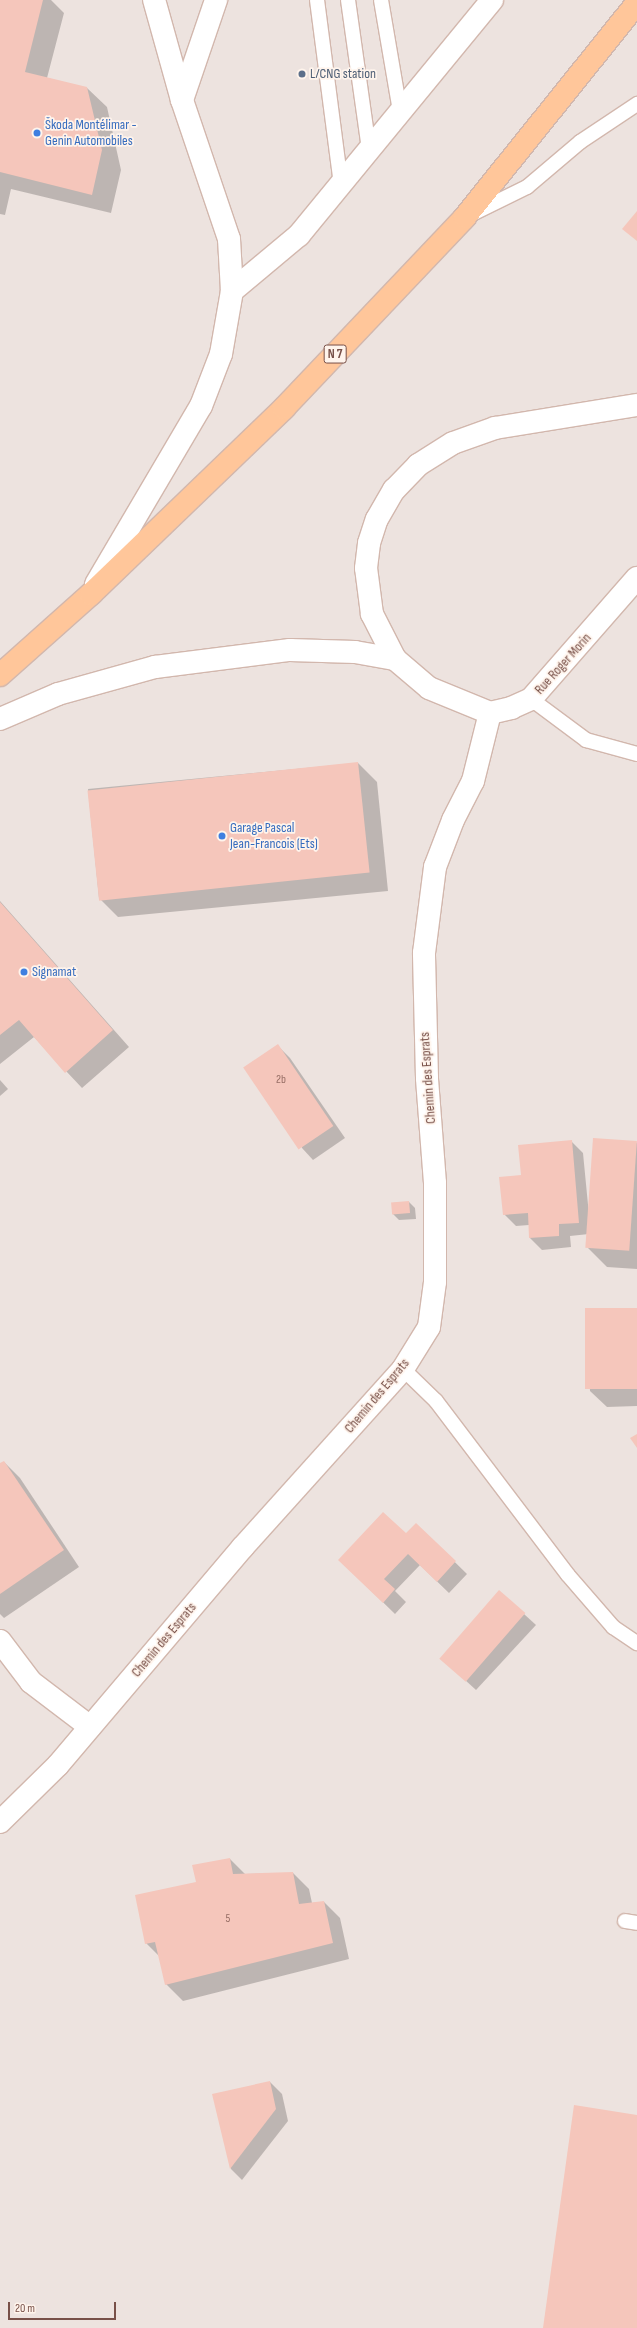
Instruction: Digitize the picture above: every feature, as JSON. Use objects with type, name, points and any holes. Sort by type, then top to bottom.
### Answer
[{"type":"main road","name":"N 7","points":[[0,675],[91,594],[284,408],[465,217],[637,3]]},
{"type":"street","points":[[91,594],[201,406],[221,354],[232,291],[229,239],[182,100],[154,0]]},
{"type":"street","points":[[182,100],[216,0]]},
{"type":"street","points":[[232,291],[300,235],[492,0]]},
{"type":"street","points":[[490,713],[429,688],[396,659],[372,614],[366,568],[369,543],[377,519],[394,490],[418,465],[453,443],[495,428],[637,405]]},
{"type":"street","name":"Rue Roger Morin","points":[[490,713],[531,699],[637,578]]},
{"type":"street","points":[[0,719],[58,694],[155,667],[290,650],[355,652],[396,659]]},
{"type":"street","name":"Chemin des Esprats","points":[[0,1822],[58,1765],[243,1547],[403,1369],[429,1327],[435,1282],[435,1183],[426,1062],[424,953],[435,867],[453,820],[473,781],[490,713]]},
{"type":"street","points":[[0,1641],[31,1682],[90,1727]]},
{"type":"lane","points":[[317,0],[341,184]]},
{"type":"lane","points":[[348,0],[369,149]]},
{"type":"lane","points":[[381,0],[400,111]]},
{"type":"lane","points":[[465,217],[527,187],[580,142],[637,104]]},
{"type":"lane","points":[[531,699],[586,740],[637,754]]},
{"type":"lane","points":[[403,1369],[436,1401],[568,1575],[613,1627],[637,1643]]},
{"type":"shaded area","points":[[0,0],[637,0],[637,2328],[0,2328]]},
{"type":"building","points":[[0,0],[43,0],[25,72],[87,87],[102,150],[92,195],[0,172]]},
{"type":"building","points":[[637,211],[637,241],[622,229]]},
{"type":"building","points":[[358,762],[370,872],[99,901],[87,790]]},
{"type":"building","points":[[0,902],[113,1030],[65,1073],[19,1020],[0,1035]]},
{"type":"building","points":[[278,1044],[333,1126],[299,1150],[243,1067]]},
{"type":"building","points":[[593,1138],[637,1141],[629,1251],[585,1248]]},
{"type":"building","points":[[572,1140],[579,1223],[559,1224],[559,1236],[529,1238],[528,1213],[503,1215],[499,1177],[521,1175],[518,1145]]},
{"type":"building","points":[[409,1201],[410,1213],[392,1215],[391,1203]]},
{"type":"building","points":[[585,1308],[637,1308],[637,1389],[585,1389]]},
{"type":"building","points":[[637,1434],[637,1448],[630,1438]]},
{"type":"building","points":[[4,1461],[64,1550],[0,1594],[0,1463]]},
{"type":"building","points":[[383,1512],[406,1533],[416,1523],[456,1561],[437,1582],[408,1554],[384,1579],[395,1589],[383,1603],[338,1560]]},
{"type":"building","points":[[499,1590],[525,1613],[466,1682],[439,1659]]},
{"type":"building","points":[[230,1858],[233,1874],[293,1872],[299,1904],[324,1901],[333,1943],[165,1985],[155,1942],[145,1944],[135,1895],[196,1882],[192,1865]]},
{"type":"building","points":[[270,2081],[276,2109],[230,2169],[212,2094]]},
{"type":"building","points":[[574,2105],[637,2115],[637,2328],[543,2328]]},
{"type":"place","name":"L/CNG station","points":[[302,74]]},
{"type":"place","name":"Škoda Montélimar - Genin Automobiles","points":[[37,133]]},
{"type":"place","name":"Garage Pascal Jean-Francois (Ets)","points":[[222,836]]},
{"type":"place","name":"Signamat","points":[[24,972]]}]
